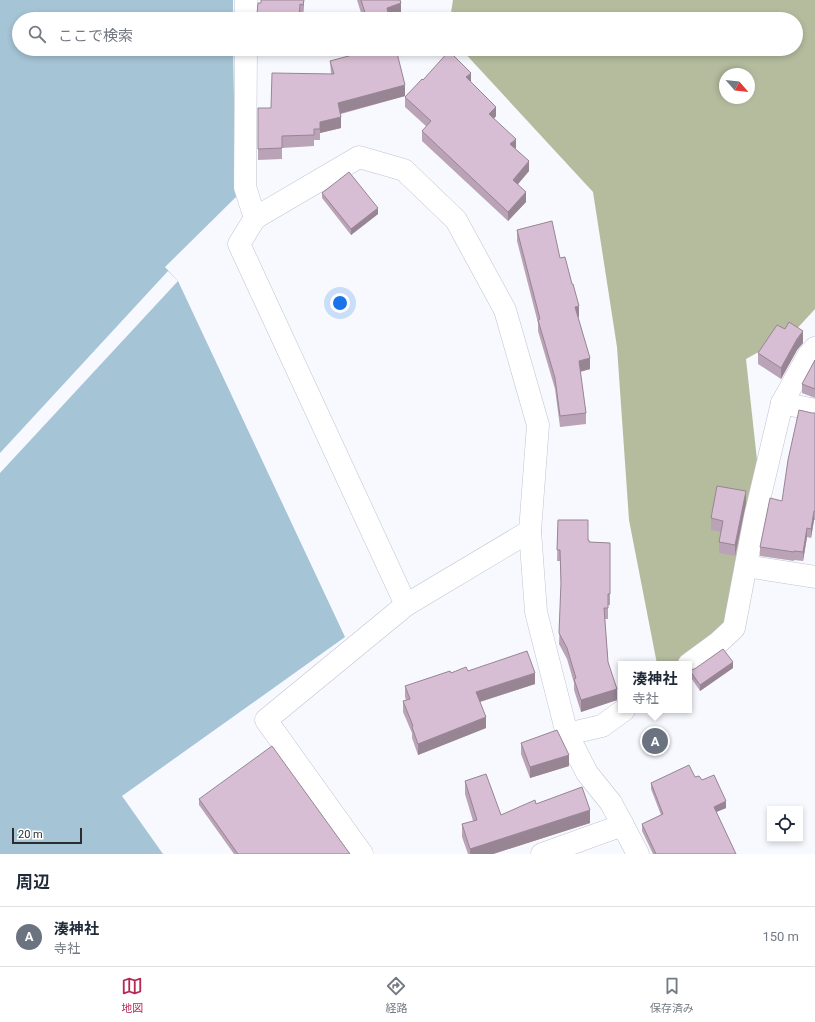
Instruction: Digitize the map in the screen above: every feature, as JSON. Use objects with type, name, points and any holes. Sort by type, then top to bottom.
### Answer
[{"type":"street","points":[[246,0],[246,12]]},
{"type":"street","points":[[246,56],[245,187],[255,218]]},
{"type":"street","points":[[406,605],[239,244],[255,218],[359,157],[404,170],[456,220],[505,310],[538,425],[530,531],[536,612],[567,734],[587,773],[611,802],[638,854]]},
{"type":"street","points":[[692,662],[719,642],[734,628],[755,517],[782,403],[808,356],[815,348]]},
{"type":"street","points":[[782,403],[815,410]]},
{"type":"street","points":[[362,854],[266,720],[406,605],[530,531]]},
{"type":"street","points":[[746,566],[815,577]]},
{"type":"street","points":[[567,734],[602,726],[620,713]]},
{"type":"street","points":[[542,854],[623,825]]},
{"type":"green space","points":[[453,0],[815,0],[815,309],[793,333],[746,359],[757,460],[730,622],[688,661],[656,661],[629,520],[617,347],[593,192],[467,56],[803,56],[803,12],[451,12]]},
{"type":"water","points":[[0,0],[233,0],[233,12],[12,12],[12,56],[233,56],[236,197],[165,267],[178,281],[345,637],[122,796],[163,854],[0,854]]},
{"type":"pier","points":[[168,271],[178,281],[0,473],[0,453]]},
{"type":"building","points":[[261,0],[304,0],[303,5],[300,4],[299,12],[257,12],[258,3],[261,3]]},
{"type":"building","points":[[361,0],[400,0],[401,3],[387,8],[388,12],[365,12]]},
{"type":"building","points":[[349,56],[398,56],[405,85],[338,103],[341,117],[320,122],[320,129],[314,129],[314,135],[282,136],[282,148],[258,149],[258,108],[271,108],[272,73],[334,74],[330,61]]},
{"type":"building","points":[[445,56],[454,56],[471,73],[466,77],[496,107],[489,114],[516,139],[510,144],[529,161],[513,180],[526,192],[508,212],[422,131],[431,121],[405,97],[422,79],[423,80]]},
{"type":"building","points":[[349,172],[378,208],[351,229],[322,193]]},
{"type":"building","points":[[552,221],[560,258],[565,257],[573,284],[579,306],[575,307],[590,358],[579,361],[586,413],[560,416],[555,378],[538,320],[540,319],[517,230]]},
{"type":"building","points":[[789,322],[803,331],[781,368],[758,353],[777,325],[785,329]]},
{"type":"building","points":[[815,360],[815,389],[802,384]]},
{"type":"building","points":[[799,410],[815,413],[815,511],[811,529],[807,528],[803,552],[760,547],[770,498],[782,501],[788,460]]},
{"type":"building","points":[[717,486],[746,491],[735,545],[719,542],[723,521],[711,518]]},
{"type":"building","points":[[558,520],[588,520],[589,542],[610,543],[610,594],[608,594],[608,608],[604,608],[608,662],[617,689],[581,700],[574,679],[576,678],[567,648],[559,633],[561,582],[560,550],[557,550]]},
{"type":"building","points":[[723,649],[733,662],[700,685],[692,674],[692,670]]},
{"type":"building","points":[[527,651],[535,673],[476,692],[486,717],[418,744],[412,727],[413,726],[403,701],[410,699],[405,686],[450,671],[451,673],[466,667],[468,671]]},
{"type":"building","points":[[557,730],[569,755],[530,767],[521,743]]},
{"type":"building","points":[[272,746],[350,854],[238,854],[199,799]]},
{"type":"building","points":[[689,765],[695,777],[699,776],[702,780],[714,775],[726,801],[714,807],[736,854],[656,854],[642,824],[663,814],[651,783]]},
{"type":"building","points":[[486,774],[501,815],[535,800],[536,804],[582,787],[590,810],[470,849],[462,824],[477,820],[465,781]]},
{"type":"place","name":"湊神社","points":[[655,741]]}]
